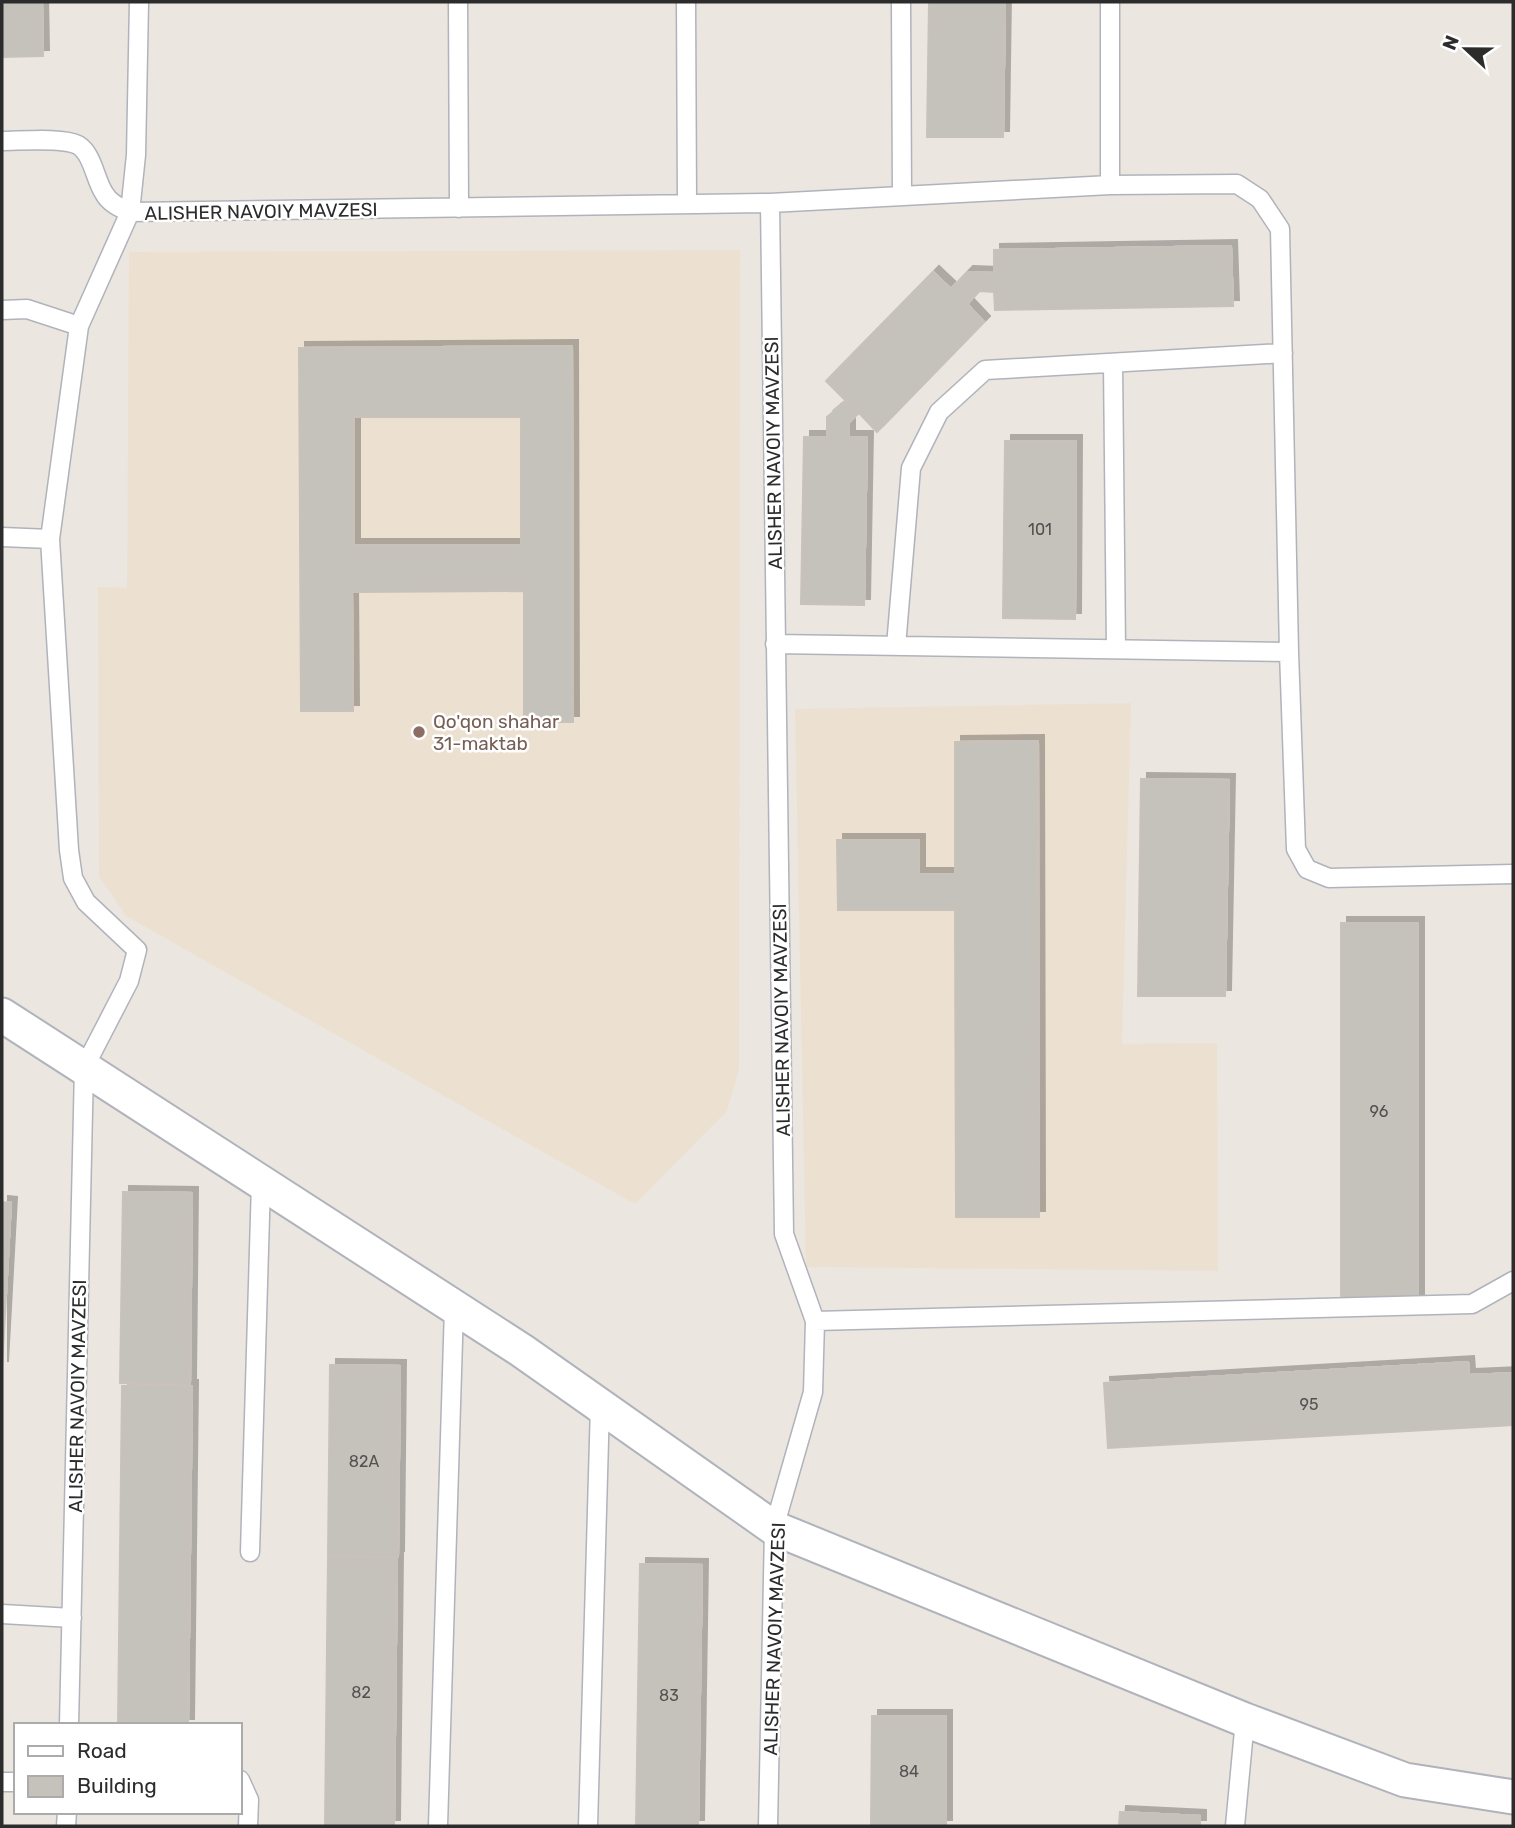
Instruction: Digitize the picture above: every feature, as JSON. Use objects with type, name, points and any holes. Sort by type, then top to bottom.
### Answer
[{"type":"street","points":[[2,1015],[521,1350],[774,1528],[1245,1720],[1405,1780],[1513,1797]]},
{"type":"lane","points":[[84,1068],[129,981],[137,950],[86,902],[73,878],[50,539],[79,326],[130,212],[136,155],[139,2]]},
{"type":"lane","points":[[458,2],[459,208]]},
{"type":"lane","points":[[687,2],[687,204]]},
{"type":"lane","points":[[901,2],[902,196]]},
{"type":"lane","points":[[1110,2],[1110,185]]},
{"type":"lane","points":[[2,141],[67,141],[81,146],[104,195],[116,206],[130,212]]},
{"type":"lane","name":"ALISHER NAVOIY MAVZESI","points":[[130,212],[770,203],[1110,185],[1237,184],[1260,199],[1280,229],[1283,354]]},
{"type":"lane","name":"ALISHER NAVOIY MAVZESI","points":[[768,1826],[774,1528],[813,1392],[815,1321],[784,1234],[770,203]]},
{"type":"lane","points":[[2,310],[27,309],[79,326]]},
{"type":"lane","points":[[896,646],[911,468],[939,412],[985,370],[1283,354],[1296,849],[1307,869],[1329,878],[1513,874]]},
{"type":"lane","points":[[1113,363],[1116,649]]},
{"type":"lane","points":[[2,537],[50,539]]},
{"type":"lane","points":[[775,644],[1289,652]]},
{"type":"lane","name":"ALISHER NAVOIY MAVZESI","points":[[69,1723],[84,1068]]},
{"type":"lane","points":[[250,1552],[261,1183]]},
{"type":"lane","points":[[815,1321],[1472,1304],[1513,1281]]},
{"type":"lane","points":[[439,1826],[454,1308]]},
{"type":"lane","points":[[588,1826],[600,1405]]},
{"type":"lane","points":[[2,1614],[72,1618]]},
{"type":"lane","points":[[1235,1826],[1245,1720]]},
{"type":"lane","points":[[242,1784],[249,1800],[248,1826]]},
{"type":"shaded area","name":"Qo'qon shahar 31-maktab","points":[[740,250],[739,1070],[727,1111],[635,1204],[126,916],[99,876],[98,587],[127,588],[129,252]]},
{"type":"shaded area","points":[[1131,703],[1122,1044],[1217,1043],[1218,1271],[806,1267],[795,709]]},
{"type":"building","points":[[2,2],[42,2],[43,56],[2,57]]},
{"type":"building","points":[[929,2],[1005,2],[1003,137],[927,137]]},
{"type":"building","points":[[1231,246],[1233,306],[995,310],[994,292],[979,291],[967,304],[984,322],[877,432],[859,413],[849,422],[849,437],[867,437],[864,605],[801,604],[804,437],[827,437],[827,417],[846,401],[826,381],[933,272],[951,289],[967,272],[994,273],[994,250]]},
{"type":"building","points":[[572,346],[573,722],[524,722],[524,591],[352,592],[353,711],[301,711],[299,348]],"holes":[[[354,417],[521,417],[521,545],[354,545]]]},
{"type":"building","points":[[1005,441],[1076,441],[1075,619],[1003,618]]},
{"type":"building","points":[[1038,741],[1039,1217],[956,1217],[955,910],[838,910],[837,840],[919,840],[919,874],[955,874],[955,742]]},
{"type":"building","points":[[1141,779],[1229,780],[1225,996],[1138,996]]},
{"type":"building","points":[[1341,923],[1418,923],[1418,1300],[1341,1300]]},
{"type":"building","points":[[123,1192],[192,1193],[190,1384],[120,1383]]},
{"type":"building","points":[[2,1202],[11,1203],[2,1368]]},
{"type":"building","points":[[1468,1362],[1469,1375],[1513,1373],[1513,1425],[1108,1448],[1104,1383]]},
{"type":"building","points":[[330,1365],[400,1366],[398,1557],[328,1556]]},
{"type":"building","points":[[122,1386],[192,1386],[188,1723],[118,1723]]},
{"type":"building","points":[[328,1557],[397,1558],[394,1826],[325,1826]]},
{"type":"building","points":[[640,1564],[702,1565],[698,1826],[636,1826]]},
{"type":"building","points":[[872,1716],[946,1716],[946,1826],[871,1826]]},
{"type":"building","points":[[1120,1812],[1200,1816],[1200,1826],[1119,1826]]},
{"type":"place","name":"Qo'qon shahar 31-maktab","points":[[419,732]]}]
